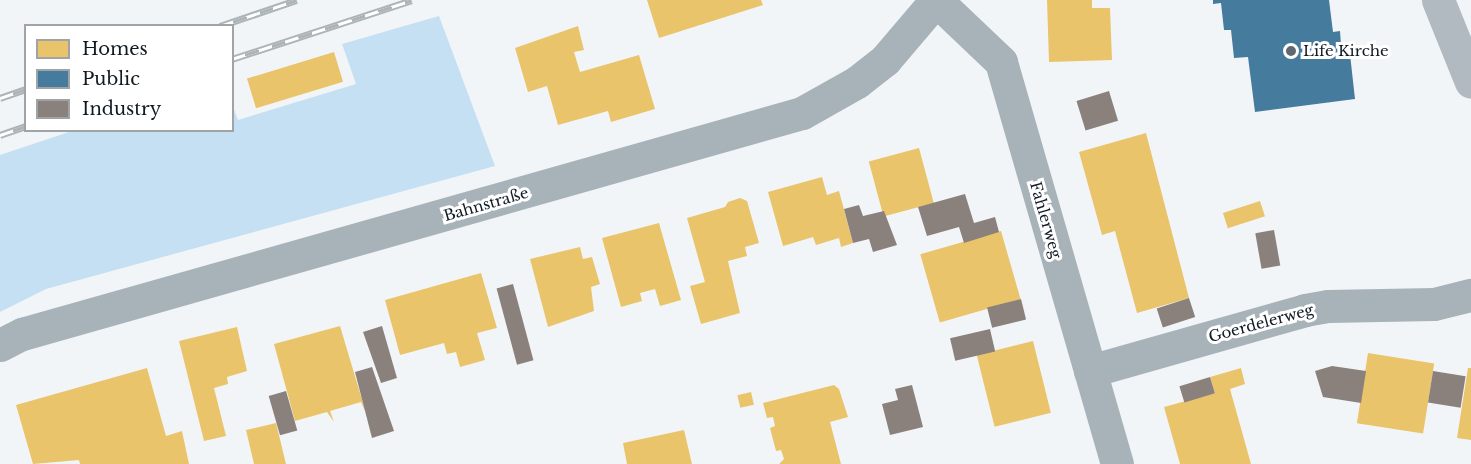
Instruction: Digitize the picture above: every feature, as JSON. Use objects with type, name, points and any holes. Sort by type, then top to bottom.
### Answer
[{"type":"main road","points":[[1438,0],[1471,82]]},
{"type":"street","name":"Bahnstraße","points":[[0,345],[22,334],[802,113],[857,82],[885,60],[936,0]]},
{"type":"street","name":"Fahlerweg","points":[[936,0],[1001,62],[1117,464]]},
{"type":"street","name":"Goerdelerweg","points":[[1090,371],[1305,310],[1328,306],[1434,304],[1471,295]]},
{"type":"shaded area","points":[[439,16],[495,166],[46,289],[0,312],[0,155],[69,132],[234,132],[234,110],[238,120],[356,84],[342,44]]},
{"type":"building: Homes","points":[[647,0],[761,0],[763,5],[659,38]]},
{"type":"building: Homes","points":[[1047,0],[1092,0],[1092,8],[1110,8],[1112,60],[1049,62]]},
{"type":"building: Homes","points":[[578,26],[584,50],[574,52],[580,72],[639,55],[655,109],[611,122],[608,111],[558,125],[547,86],[528,92],[515,48]]},
{"type":"building: Homes","points":[[334,52],[343,82],[256,108],[247,79]]},
{"type":"building: Homes","points":[[1146,133],[1189,298],[1137,313],[1115,231],[1102,235],[1079,152]]},
{"type":"building: Homes","points":[[919,148],[934,203],[884,217],[869,161]]},
{"type":"building: Homes","points":[[822,177],[827,195],[839,191],[853,243],[841,247],[839,238],[816,245],[813,237],[783,246],[768,192]]},
{"type":"building: Homes","points":[[740,198],[747,201],[759,243],[745,247],[747,256],[728,261],[740,313],[701,324],[690,286],[705,282],[687,218],[725,207],[728,202]]},
{"type":"building: Homes","points":[[1260,201],[1265,216],[1228,228],[1223,213]]},
{"type":"building: Homes","points":[[659,223],[681,300],[660,306],[655,289],[640,293],[642,301],[621,307],[602,238]]},
{"type":"building: Homes","points":[[1001,231],[1021,299],[940,322],[920,254]]},
{"type":"building: Homes","points":[[580,247],[583,259],[592,257],[600,284],[591,287],[594,311],[548,327],[530,259]]},
{"type":"building: Homes","points":[[481,273],[497,328],[477,333],[485,360],[460,367],[456,352],[447,354],[444,343],[400,355],[385,300]]},
{"type":"building: Homes","points":[[340,326],[366,413],[361,402],[330,411],[334,422],[327,412],[295,421],[274,344]]},
{"type":"building: Homes","points":[[237,327],[247,371],[227,377],[228,384],[214,388],[226,436],[204,441],[179,341]]},
{"type":"building: Homes","points":[[1033,341],[1051,413],[995,427],[977,355]]},
{"type":"building: Homes","points":[[1368,353],[1434,363],[1423,434],[1357,423]]},
{"type":"building: Homes","points":[[147,368],[166,436],[182,431],[189,464],[80,464],[79,460],[33,464],[16,405]]},
{"type":"building: Homes","points":[[1241,368],[1245,384],[1230,389],[1251,464],[1180,464],[1164,407],[1215,393],[1210,377]]},
{"type":"building: Homes","points":[[1468,368],[1471,368],[1471,440],[1457,438]]},
{"type":"building: Homes","points":[[834,385],[839,389],[848,417],[830,422],[841,464],[779,464],[784,459],[781,450],[776,451],[770,428],[775,426],[773,417],[767,418],[763,403]]},
{"type":"building: Homes","points":[[751,392],[754,405],[740,408],[737,395]]},
{"type":"building: Homes","points":[[276,423],[286,464],[254,464],[246,430]]},
{"type":"building: Homes","points":[[684,430],[692,464],[627,464],[623,443]]},
{"type":"building: Public","name":"Life Kirche","points":[[1213,0],[1329,0],[1333,32],[1340,31],[1341,45],[1349,45],[1355,99],[1255,112],[1248,57],[1234,58],[1231,30],[1224,30],[1221,3],[1213,4]]},
{"type":"building: Industry","points":[[1109,91],[1118,121],[1086,131],[1076,101]]},
{"type":"building: Industry","points":[[965,194],[974,223],[995,217],[999,232],[964,243],[959,227],[927,236],[918,207]]},
{"type":"building: Industry","points":[[859,205],[863,216],[884,211],[897,245],[873,252],[869,239],[853,243],[844,209]]},
{"type":"building: Industry","points":[[1274,230],[1280,265],[1262,269],[1255,233]]},
{"type":"building: Industry","points":[[513,284],[533,360],[517,365],[497,288]]},
{"type":"building: Industry","points":[[1189,298],[1195,317],[1163,328],[1157,309]]},
{"type":"building: Industry","points":[[1021,299],[1026,319],[992,328],[987,307]]},
{"type":"building: Industry","points":[[382,326],[397,378],[381,383],[363,332]]},
{"type":"building: Industry","points":[[990,329],[995,351],[955,361],[950,338]]},
{"type":"building: Industry","points":[[1332,366],[1366,371],[1361,403],[1323,397],[1315,371]]},
{"type":"building: Industry","points":[[372,367],[394,431],[372,438],[355,372]]},
{"type":"building: Industry","points":[[1433,371],[1466,376],[1461,408],[1428,403]]},
{"type":"building: Industry","points":[[1210,377],[1215,393],[1184,403],[1179,386]]},
{"type":"building: Industry","points":[[912,385],[923,427],[890,435],[882,404],[898,400],[895,389]]},
{"type":"building: Industry","points":[[286,391],[297,430],[280,435],[269,396]]},
{"type":"railway","points":[[226,24],[297,0]]},
{"type":"railway","points":[[234,58],[412,0]]},
{"type":"railway","points":[[0,98],[24,90]]},
{"type":"railway","points":[[0,135],[24,127]]},
{"type":"place","name":"Life Kirche","points":[[1291,51]]}]
